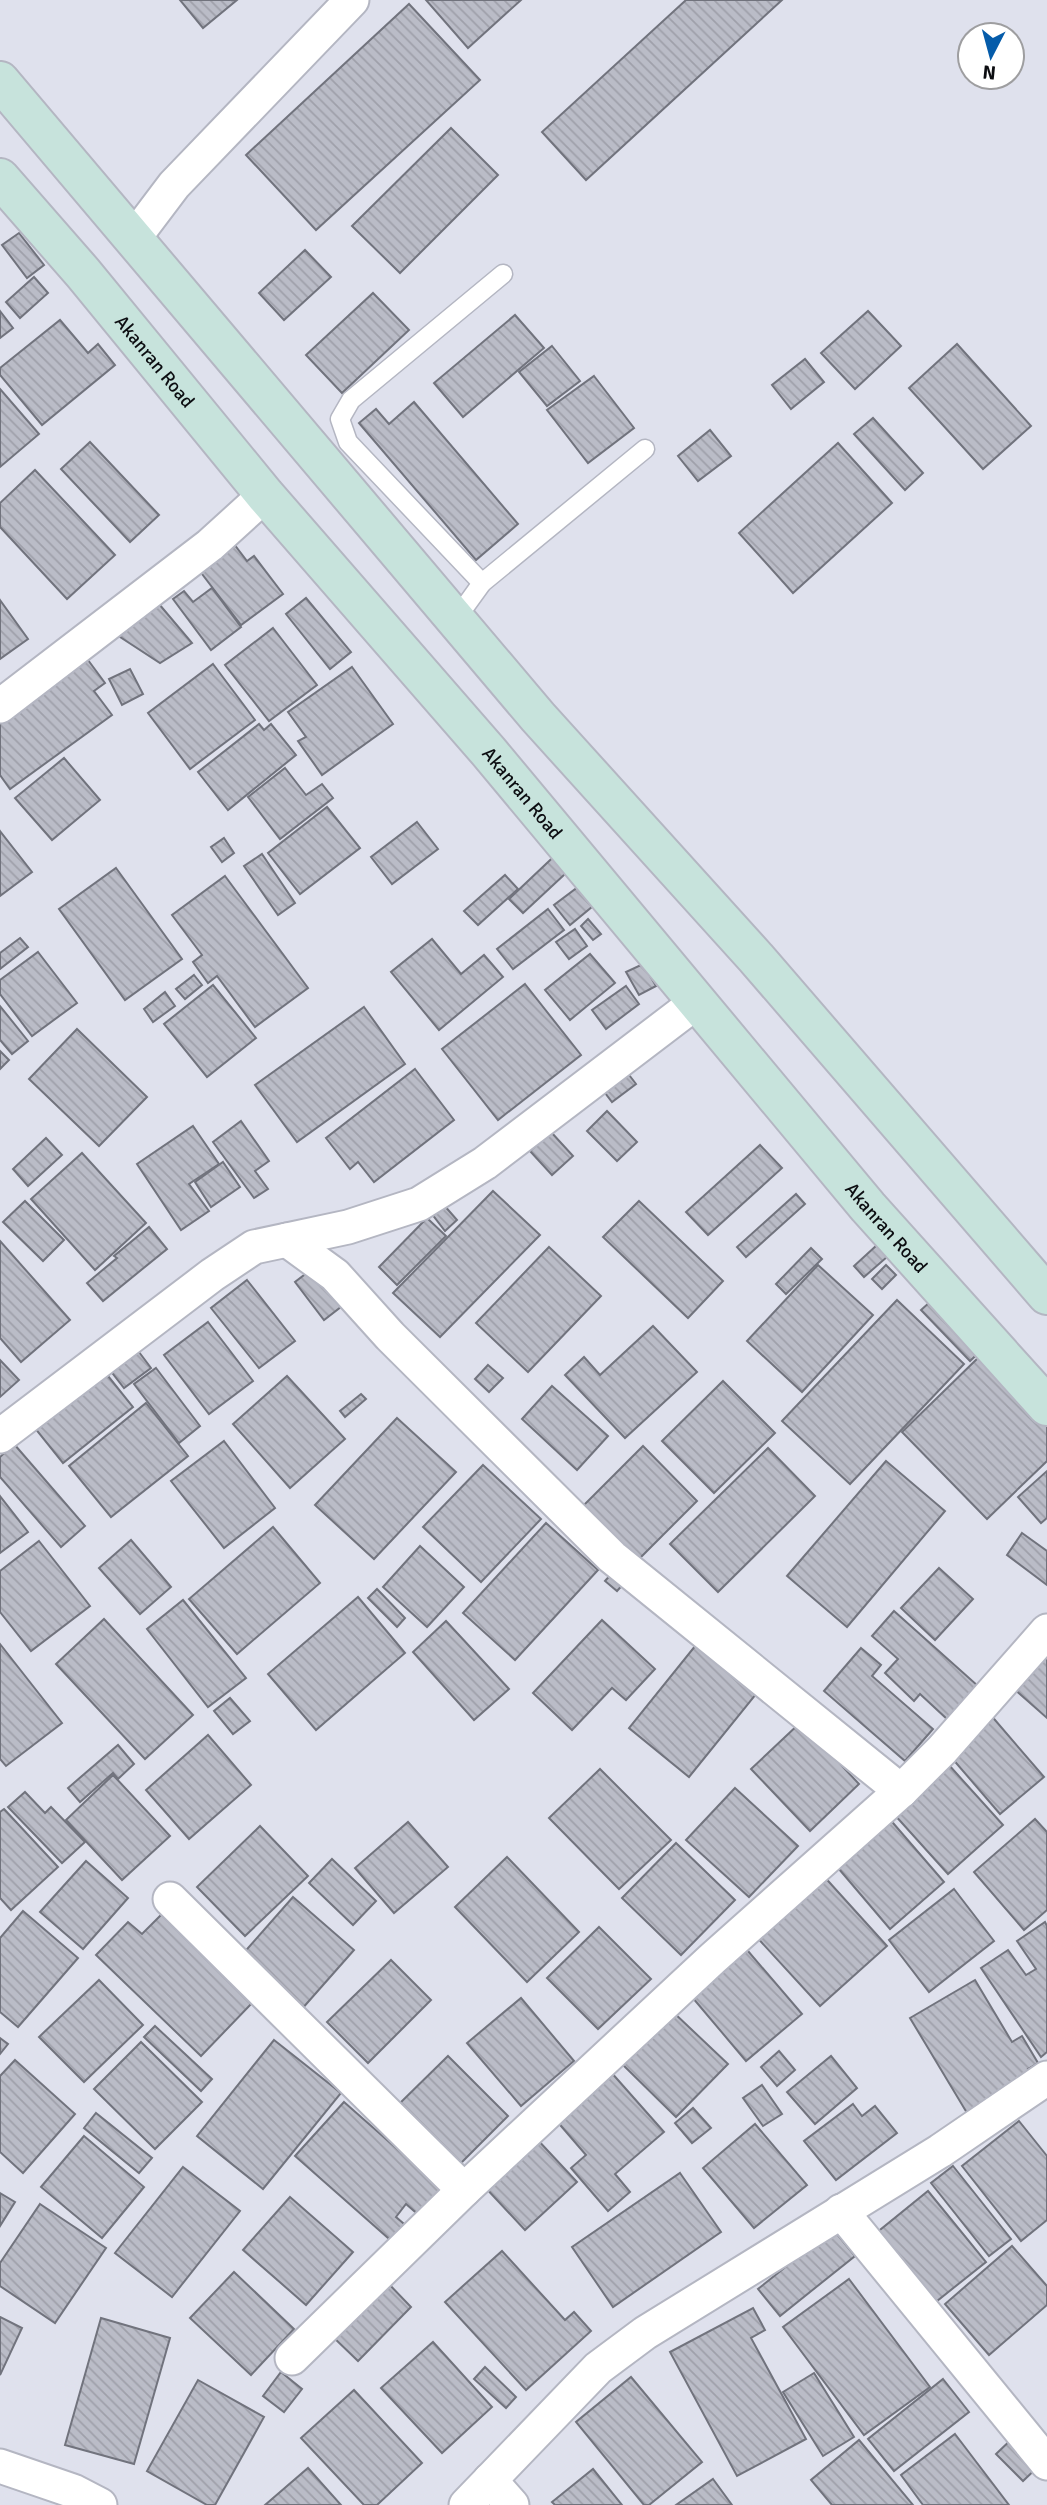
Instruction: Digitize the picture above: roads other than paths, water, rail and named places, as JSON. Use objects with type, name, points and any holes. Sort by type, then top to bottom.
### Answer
[{"type":"main road","points":[[0,81],[538,718],[757,958],[1047,1295]]},
{"type":"main road","name":"Akanran Road","points":[[0,178],[83,273],[265,495],[488,751],[868,1207],[1047,1406]]},
{"type":"street","points":[[134,238],[174,185],[352,0]]},
{"type":"street","points":[[0,706],[210,545],[265,495]]},
{"type":"street","points":[[0,1436],[212,1275],[254,1247],[348,1227],[419,1203],[485,1163],[698,1001]]},
{"type":"street","points":[[287,1240],[335,1275],[390,1336],[612,1557],[901,1791]]},
{"type":"street","points":[[292,2358],[464,2190],[712,1959],[901,1791],[942,1750],[1047,1631]]},
{"type":"street","points":[[170,1899],[464,2190]]},
{"type":"street","points":[[466,2505],[501,2493],[598,2368],[645,2333],[940,2151],[1047,2078]]},
{"type":"street","points":[[841,2211],[1047,2463]]},
{"type":"street","points":[[0,2466],[79,2500]]},
{"type":"lane","points":[[482,583],[348,442],[340,419],[351,400],[503,274]]},
{"type":"lane","points":[[456,619],[482,583],[645,449]]}]
